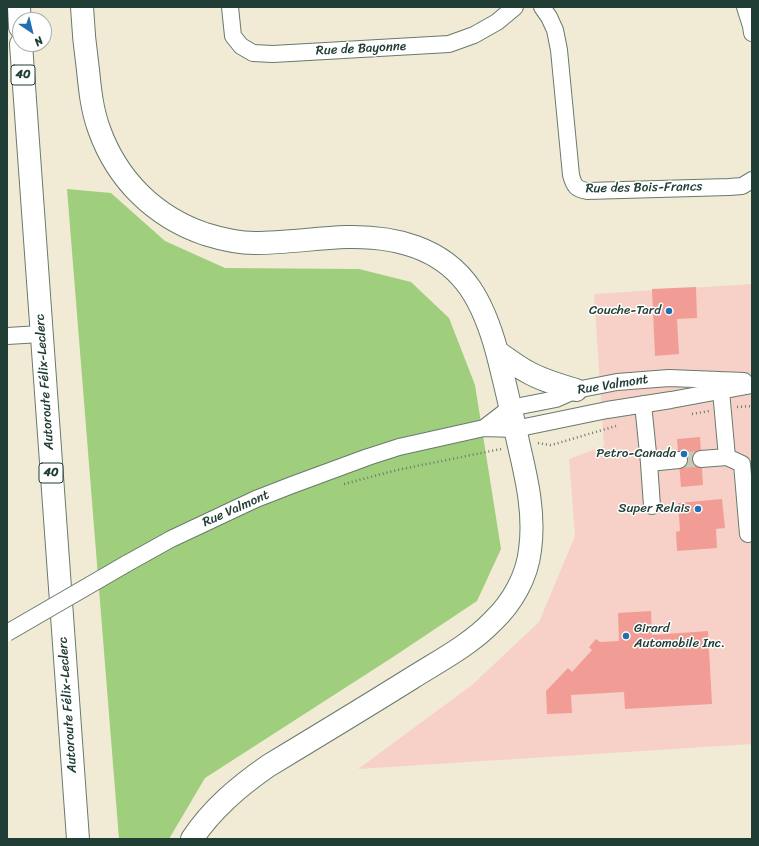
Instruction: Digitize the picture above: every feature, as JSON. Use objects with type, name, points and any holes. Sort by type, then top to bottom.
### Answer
[{"type":"highway","points":[[82,7],[90,87],[98,129],[110,156],[129,183],[141,196],[169,218],[203,233],[228,240],[254,243],[345,237],[384,238],[427,251],[446,263],[463,278],[482,308],[493,338],[525,471],[531,514],[531,548],[525,571],[518,587],[501,613],[488,627],[462,646],[246,781],[212,813],[192,839]]},
{"type":"highway","name":"Autoroute Félix-Leclerc","points":[[22,52],[78,839]]},
{"type":"highway","points":[[497,352],[532,375],[576,390]]},
{"type":"street","name":"Rue de Bayonne","points":[[230,7],[233,36],[241,46],[253,53],[273,54],[449,44],[474,36],[497,22],[515,7]]},
{"type":"street","name":"Rue des Bois-Francs","points":[[542,7],[556,30],[571,175],[573,183],[579,190],[729,187],[742,186],[752,180]]},
{"type":"street","points":[[745,7],[752,33]]},
{"type":"street","points":[[7,336],[41,334]]},
{"type":"street","name":"Rue Valmont","points":[[484,428],[510,408],[556,399],[576,390],[617,382],[669,378],[721,385],[752,385]]},
{"type":"street","name":"Rue Valmont","points":[[7,633],[126,564],[203,524],[249,502],[368,457],[400,447],[484,428],[515,429],[607,410],[671,400],[721,385],[752,381]]},
{"type":"street","points":[[721,385],[727,457]]},
{"type":"street","points":[[643,404],[652,506]]},
{"type":"street","points":[[701,459],[727,457],[742,464],[748,534]]},
{"type":"street","points":[[649,463],[679,460]]},
{"type":"path","points":[[736,408],[752,406]]},
{"type":"path","points":[[536,443],[555,444],[619,425]]},
{"type":"path","points":[[338,486],[397,470],[504,449]]},
{"type":"shaded area","points":[[752,284],[752,744],[358,769],[472,685],[539,622],[575,536],[569,459],[604,446],[594,294]]},
{"type":"green space","points":[[67,189],[111,193],[165,241],[225,268],[359,269],[411,282],[449,318],[475,385],[501,549],[477,601],[205,778],[169,839],[119,839]]},
{"type":"building","points":[[696,287],[697,318],[677,319],[679,354],[655,356],[652,289]]},
{"type":"building","points":[[700,437],[703,485],[681,487],[677,439]]},
{"type":"building","points":[[722,499],[725,528],[716,529],[717,548],[677,551],[676,532],[680,531],[678,503]]},
{"type":"building","points":[[651,611],[652,635],[708,631],[712,704],[625,709],[624,692],[571,695],[572,713],[547,714],[546,691],[568,668],[572,672],[592,650],[589,647],[596,639],[600,642],[619,641],[618,613]]},
{"type":"tunnel","points":[[679,460],[701,459]]},
{"type":"place","name":"Couche-Tard","points":[[669,311]]},
{"type":"place","name":"Petro-Canada","points":[[684,454]]},
{"type":"place","name":"Super Relais","points":[[698,509]]},
{"type":"place","name":"Girard Automobile Inc.","points":[[626,636]]}]
